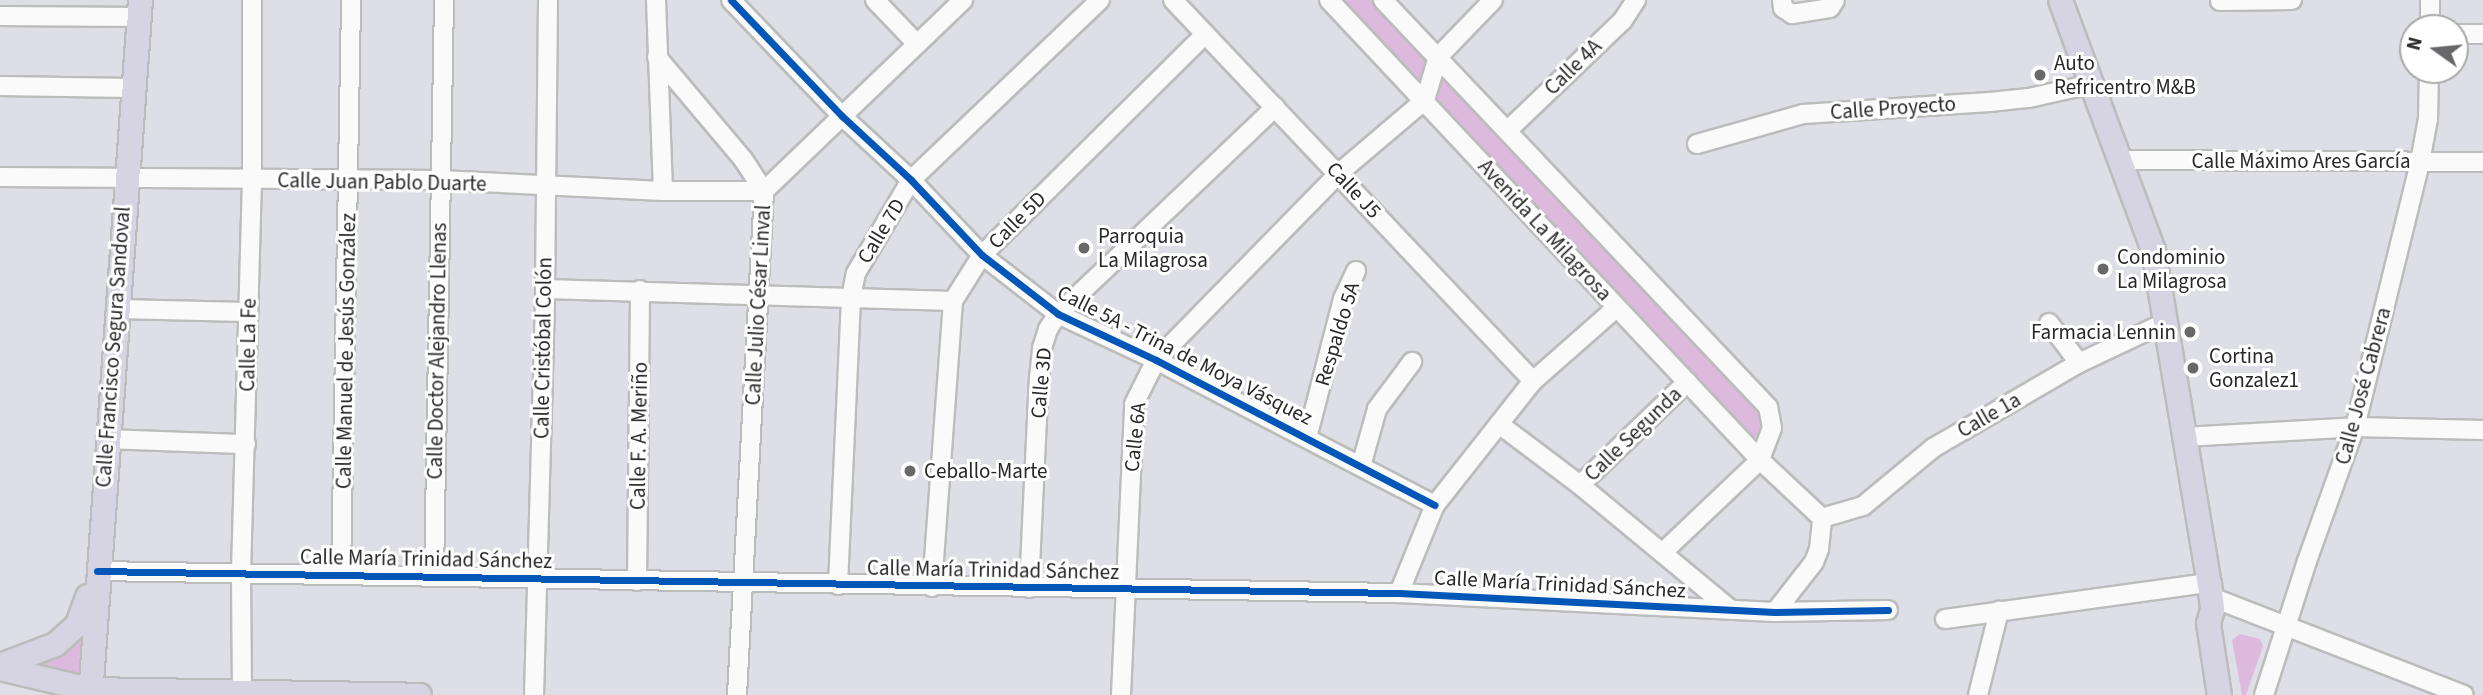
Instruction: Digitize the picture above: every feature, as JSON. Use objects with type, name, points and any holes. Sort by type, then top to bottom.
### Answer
[{"type":"main road","points":[[2060,0],[2153,250],[2210,596],[2220,618],[2234,695]]},
{"type":"main road","name":"Calle Francisco Segura Sandoval","points":[[90,692],[139,8]]},
{"type":"main road","points":[[0,668],[55,644],[77,624],[97,570]]},
{"type":"main road","points":[[2210,596],[2207,623],[2219,695]]},
{"type":"main road","points":[[0,668],[90,692],[212,693],[242,690],[419,695]]},
{"type":"main road","points":[[0,668],[54,695]]},
{"type":"street","name":"Calle La Fe","points":[[242,690],[241,573],[252,180],[252,0]]},
{"type":"street","name":"Calle Manuel de Jesús González","points":[[341,575],[350,182],[351,0]]},
{"type":"street","name":"Calle Doctor Alejandro Llenas","points":[[434,577],[444,0]]},
{"type":"street","name":"Calle Cristóbal Colón","points":[[534,695],[545,289],[548,0]]},
{"type":"street","points":[[656,0],[663,191]]},
{"type":"street","name":"Calle 5A - Trina de Moya Vásquez","points":[[731,0],[842,116],[911,180],[982,254],[1058,314],[1156,360],[1435,505]]},
{"type":"street","points":[[875,0],[916,44]]},
{"type":"street","name":"Calle Julio César Linval","points":[[737,695],[764,191],[963,0]]},
{"type":"street","name":"Calle 7D","points":[[838,585],[851,298],[856,273],[911,180],[1100,0]]},
{"type":"street","name":"Calle J5","points":[[1173,0],[1533,381]]},
{"type":"street","name":"Avenida La Milagrosa","points":[[1329,0],[1760,460],[1822,518]]},
{"type":"street","name":"Avenida La Milagrosa","points":[[1383,0],[1768,407],[1772,428],[1760,460]]},
{"type":"street","points":[[1425,100],[1437,57],[1493,0]]},
{"type":"street","name":"Calle 4A","points":[[1507,131],[1623,20],[1636,0]]},
{"type":"street","points":[[1782,0],[1783,8],[1792,14],[1830,8],[1835,0]]},
{"type":"street","points":[[2220,1],[2292,0]]},
{"type":"street","points":[[0,16],[139,8]]},
{"type":"street","name":"Calle 5D","points":[[932,587],[953,301],[982,254],[1205,34]]},
{"type":"street","points":[[657,57],[743,159],[764,191]]},
{"type":"street","name":"Calle Proyecto","points":[[1697,144],[1803,114],[2029,98],[2091,84]]},
{"type":"street","name":"Calle José Cabrera","points":[[2264,695],[2356,427],[2420,162],[2428,119],[2429,84]]},
{"type":"street","points":[[0,86],[132,88]]},
{"type":"street","name":"Calle 6A","points":[[1121,695],[1134,404],[1156,360],[1339,173],[1425,100]]},
{"type":"street","name":"Calle 3D","points":[[1029,588],[1042,348],[1058,314],[1275,107]]},
{"type":"street","name":"Calle Máximo Ares García","points":[[2118,160],[2483,162]]},
{"type":"street","name":"Calle Juan Pablo Duarte","points":[[0,177],[350,182],[440,180],[663,191],[764,191]]},
{"type":"street","name":"Respaldo 5A","points":[[1307,438],[1343,299],[1356,271]]},
{"type":"street","points":[[545,289],[640,290],[759,298],[953,301]]},
{"type":"street","name":"Calle F. A. Meriño","points":[[637,581],[640,290]]},
{"type":"street","points":[[1399,593],[1435,505],[1533,381],[1616,308]]},
{"type":"street","points":[[116,309],[248,312]]},
{"type":"street","points":[[2049,323],[2079,363]]},
{"type":"street","name":"Calle 1a","points":[[1822,518],[1863,506],[1933,448],[2079,363],[2166,323]]},
{"type":"street","points":[[1361,466],[1377,409],[1412,362]]},
{"type":"street","name":"Calle Segunda","points":[[1580,485],[1687,382]]},
{"type":"street","points":[[1499,424],[1580,485],[1731,610]]},
{"type":"street","points":[[2184,437],[2356,427],[2483,430]]},
{"type":"street","points":[[107,439],[246,444]]},
{"type":"street","points":[[1662,554],[1760,460]]},
{"type":"street","points":[[1775,612],[1789,598],[1814,562],[1819,549],[1822,518]]},
{"type":"street","name":"Calle María Trinidad Sánchez","points":[[97,570],[932,587],[1399,593],[1775,612],[1888,610]]},
{"type":"street","points":[[1945,619],[1999,611],[2210,596],[2464,695]]},
{"type":"street","points":[[1978,695],[1999,611]]},
{"type":"shaded area","points":[[1338,0],[1372,0],[1762,411],[1764,428],[1755,442]]},
{"type":"shaded area","points":[[88,611],[83,678],[28,666]]},
{"type":"shaded area","points":[[2240,634],[2260,639],[2263,646],[2246,695],[2242,695],[2232,640]]},
{"type":"cycle path","points":[[731,0],[842,116],[911,180],[982,255],[1058,314],[1156,360],[1435,505]]},
{"type":"cycle path","points":[[97,571],[1399,593],[1775,612],[1888,610]]},
{"type":"place","name":"Auto Refricentro M&B","points":[[2040,75]]},
{"type":"place","name":"Parroquia La Milagrosa","points":[[1084,248]]},
{"type":"place","name":"Condominio La Milagrosa","points":[[2103,269]]},
{"type":"place","name":"Farmacia Lennin","points":[[2190,332]]},
{"type":"place","name":"Cortina Gonzalez1","points":[[2193,368]]},
{"type":"place","name":"Ceballo-Marte","points":[[910,471]]}]
